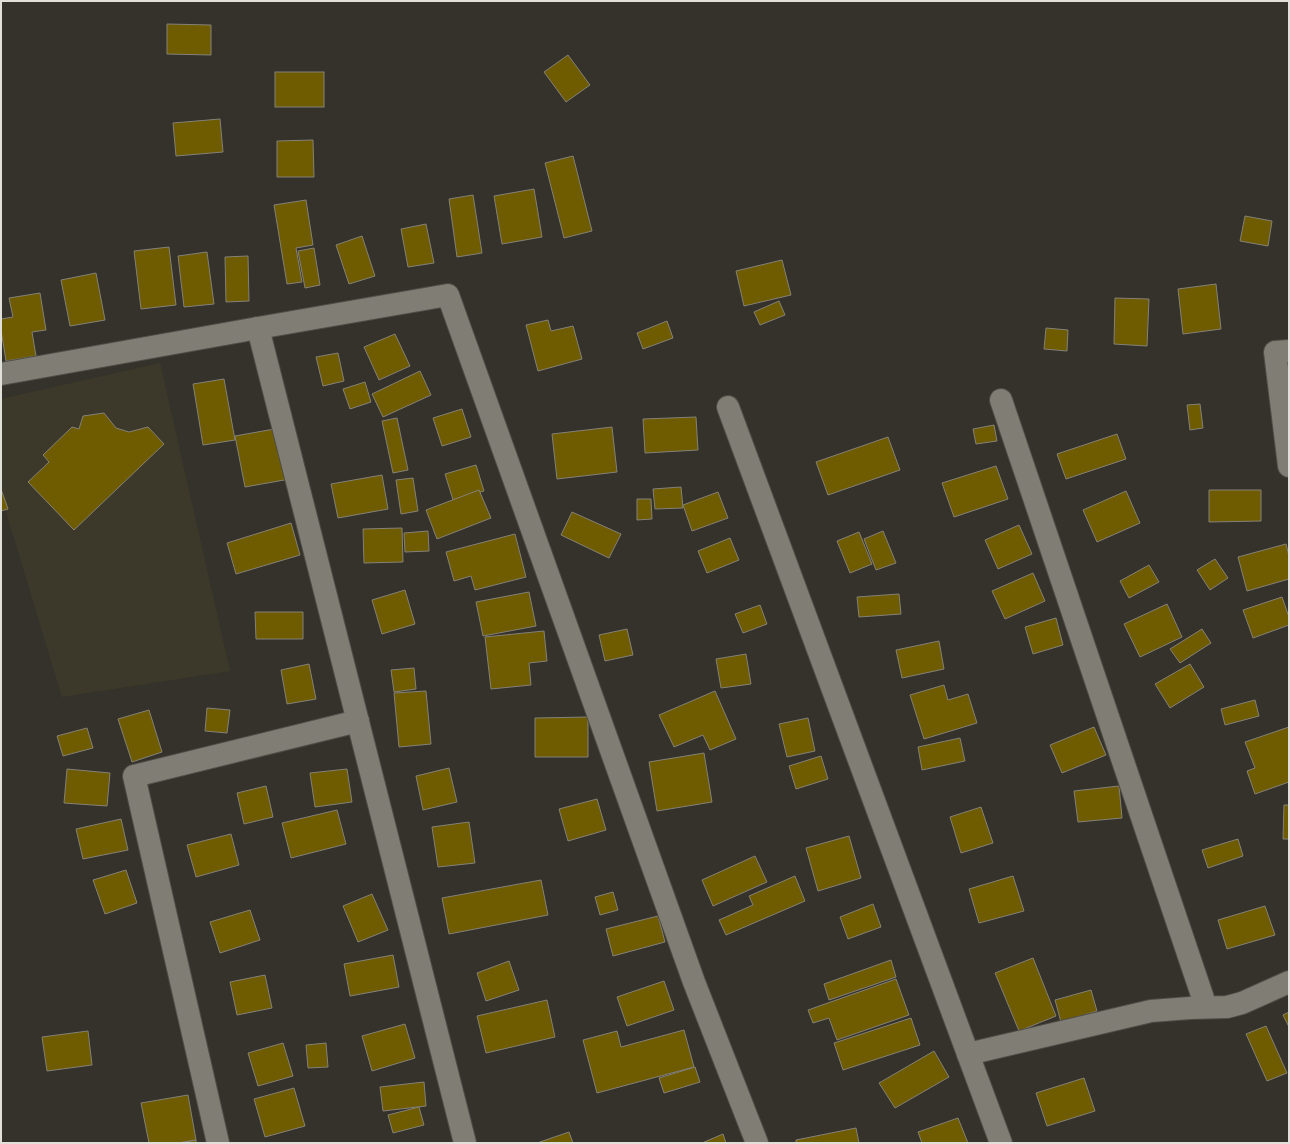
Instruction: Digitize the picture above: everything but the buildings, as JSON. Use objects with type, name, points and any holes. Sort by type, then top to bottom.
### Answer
[{"type":"street","points":[[1,374],[448,295],[694,982],[757,1143]]},
{"type":"street","points":[[258,328],[465,1143]]},
{"type":"street","points":[[1289,351],[1275,352],[1289,466]]},
{"type":"street","points":[[1001,400],[1206,1007]]},
{"type":"street","points":[[728,407],[1001,1143]]},
{"type":"street","points":[[218,1143],[134,776],[358,721]]},
{"type":"street","points":[[968,1054],[1151,1011],[1227,1007],[1242,1004],[1289,982]]},
{"type":"shaded area","points":[[160,363],[230,671],[62,697],[1,495],[1,399]]}]
